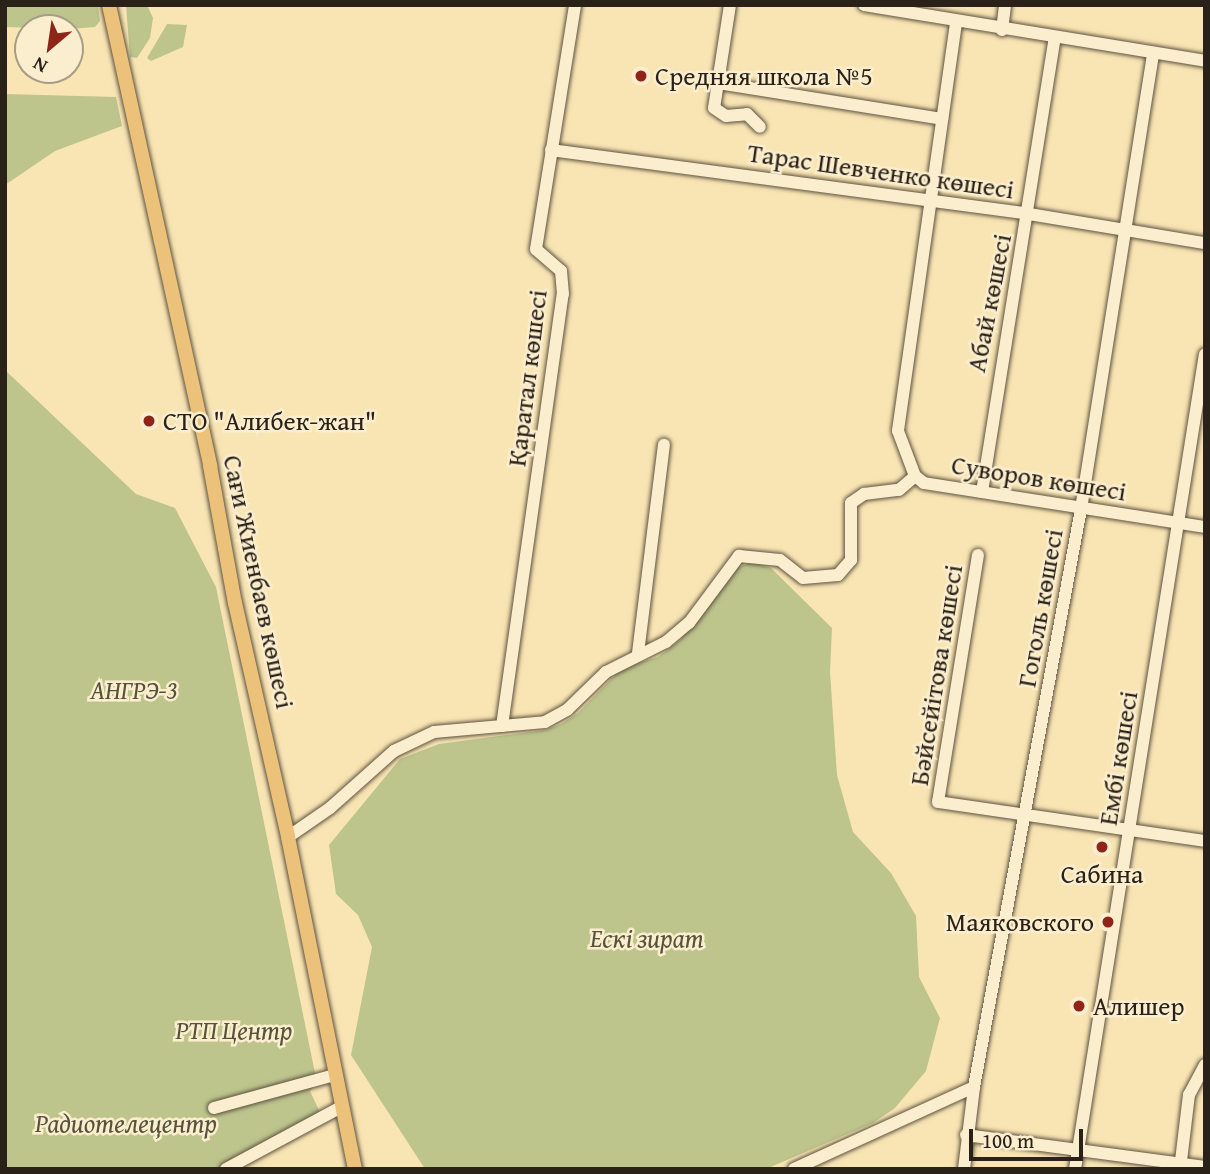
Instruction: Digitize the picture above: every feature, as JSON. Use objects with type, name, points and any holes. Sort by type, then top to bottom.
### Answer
[{"type":"main road","name":"Сағи Жиенбаев көшесі","points":[[109,5],[288,837],[355,1169]]},
{"type":"street","name":"Қаратал көшесі","points":[[502,726],[563,294],[561,271],[536,249],[575,5]]},
{"type":"street","points":[[730,5],[714,108],[726,116],[747,114],[760,127]]},
{"type":"street","points":[[1002,30],[1005,5]]},
{"type":"street","points":[[870,6],[956,23],[1205,61]]},
{"type":"street","points":[[930,201],[956,23]]},
{"type":"street","name":"Абай көшесі","points":[[982,492],[1029,214],[1055,38]]},
{"type":"street","name":"Гоголь көшесі","points":[[964,1169],[966,1135],[974,1087],[1027,816],[1127,232],[1153,53]]},
{"type":"street","points":[[718,83],[943,119]]},
{"type":"street","name":"Тарас Шевченко көшесі","points":[[551,150],[1029,214],[1205,243]]},
{"type":"street","name":"Суворов көшесі","points":[[930,201],[898,431],[915,476],[924,483],[1205,527]]},
{"type":"street","name":"Ембі көшесі","points":[[1075,1169],[1205,354]]},
{"type":"street","points":[[638,653],[664,445]]},
{"type":"street","points":[[288,837],[330,808],[394,751],[434,732],[545,722],[568,709],[606,673],[638,653],[666,642],[689,623],[739,556],[780,560],[803,578],[838,575],[851,560],[851,503],[864,494],[899,490],[915,476]]},
{"type":"street","name":"Бәйсейітова көшесі","points":[[978,555],[938,802],[1027,816]]},
{"type":"street","points":[[1027,816],[1205,841]]},
{"type":"street","points":[[1180,1167],[1189,1095],[1205,1065]]},
{"type":"street","points":[[214,1108],[335,1075]]},
{"type":"street","points":[[794,1169],[974,1087]]},
{"type":"street","points":[[226,1169],[341,1107]]},
{"type":"street","points":[[966,1135],[1180,1167],[1205,1167]]},
{"type":"green space","points":[[5,5],[98,5],[100,21],[95,27],[84,28],[84,14],[14,14],[14,27],[5,27]]},
{"type":"green space","points":[[126,5],[147,5],[153,18],[150,38],[137,58],[130,57]]},
{"type":"green space","points":[[167,24],[187,25],[183,47],[151,61],[147,58]]},
{"type":"green space","points":[[5,94],[116,97],[122,126],[55,151],[5,185]]},
{"type":"green space","points":[[5,370],[136,494],[175,508],[216,587],[317,1083],[310,1091],[324,1121],[236,1169],[5,1169]]},
{"type":"green space","name":"Ескі зират","points":[[752,562],[771,568],[832,628],[830,672],[837,775],[853,832],[891,873],[916,916],[919,977],[940,1018],[926,1071],[895,1108],[873,1123],[766,1169],[425,1169],[351,1055],[372,947],[358,915],[336,894],[329,845],[400,759],[439,744],[545,730],[561,724],[578,713],[622,668],[658,657],[680,640],[734,569]]},
{"type":"place","name":"Средняя школа №5","points":[[641,76]]},
{"type":"place","name":"СТО \"Алибек-жан\"","points":[[149,421]]},
{"type":"place","name":"Сабина","points":[[1102,847]]},
{"type":"place","name":"Маяковского","points":[[1108,922]]},
{"type":"place","name":"Алишер","points":[[1079,1006]]},
{"type":"park label","name":"АНГРЭ-3","points":[[134,690]]},
{"type":"park label","name":"РТП Центр","points":[[234,1030]]},
{"type":"park label","name":"Радиотелецентр","points":[[126,1123]]}]
